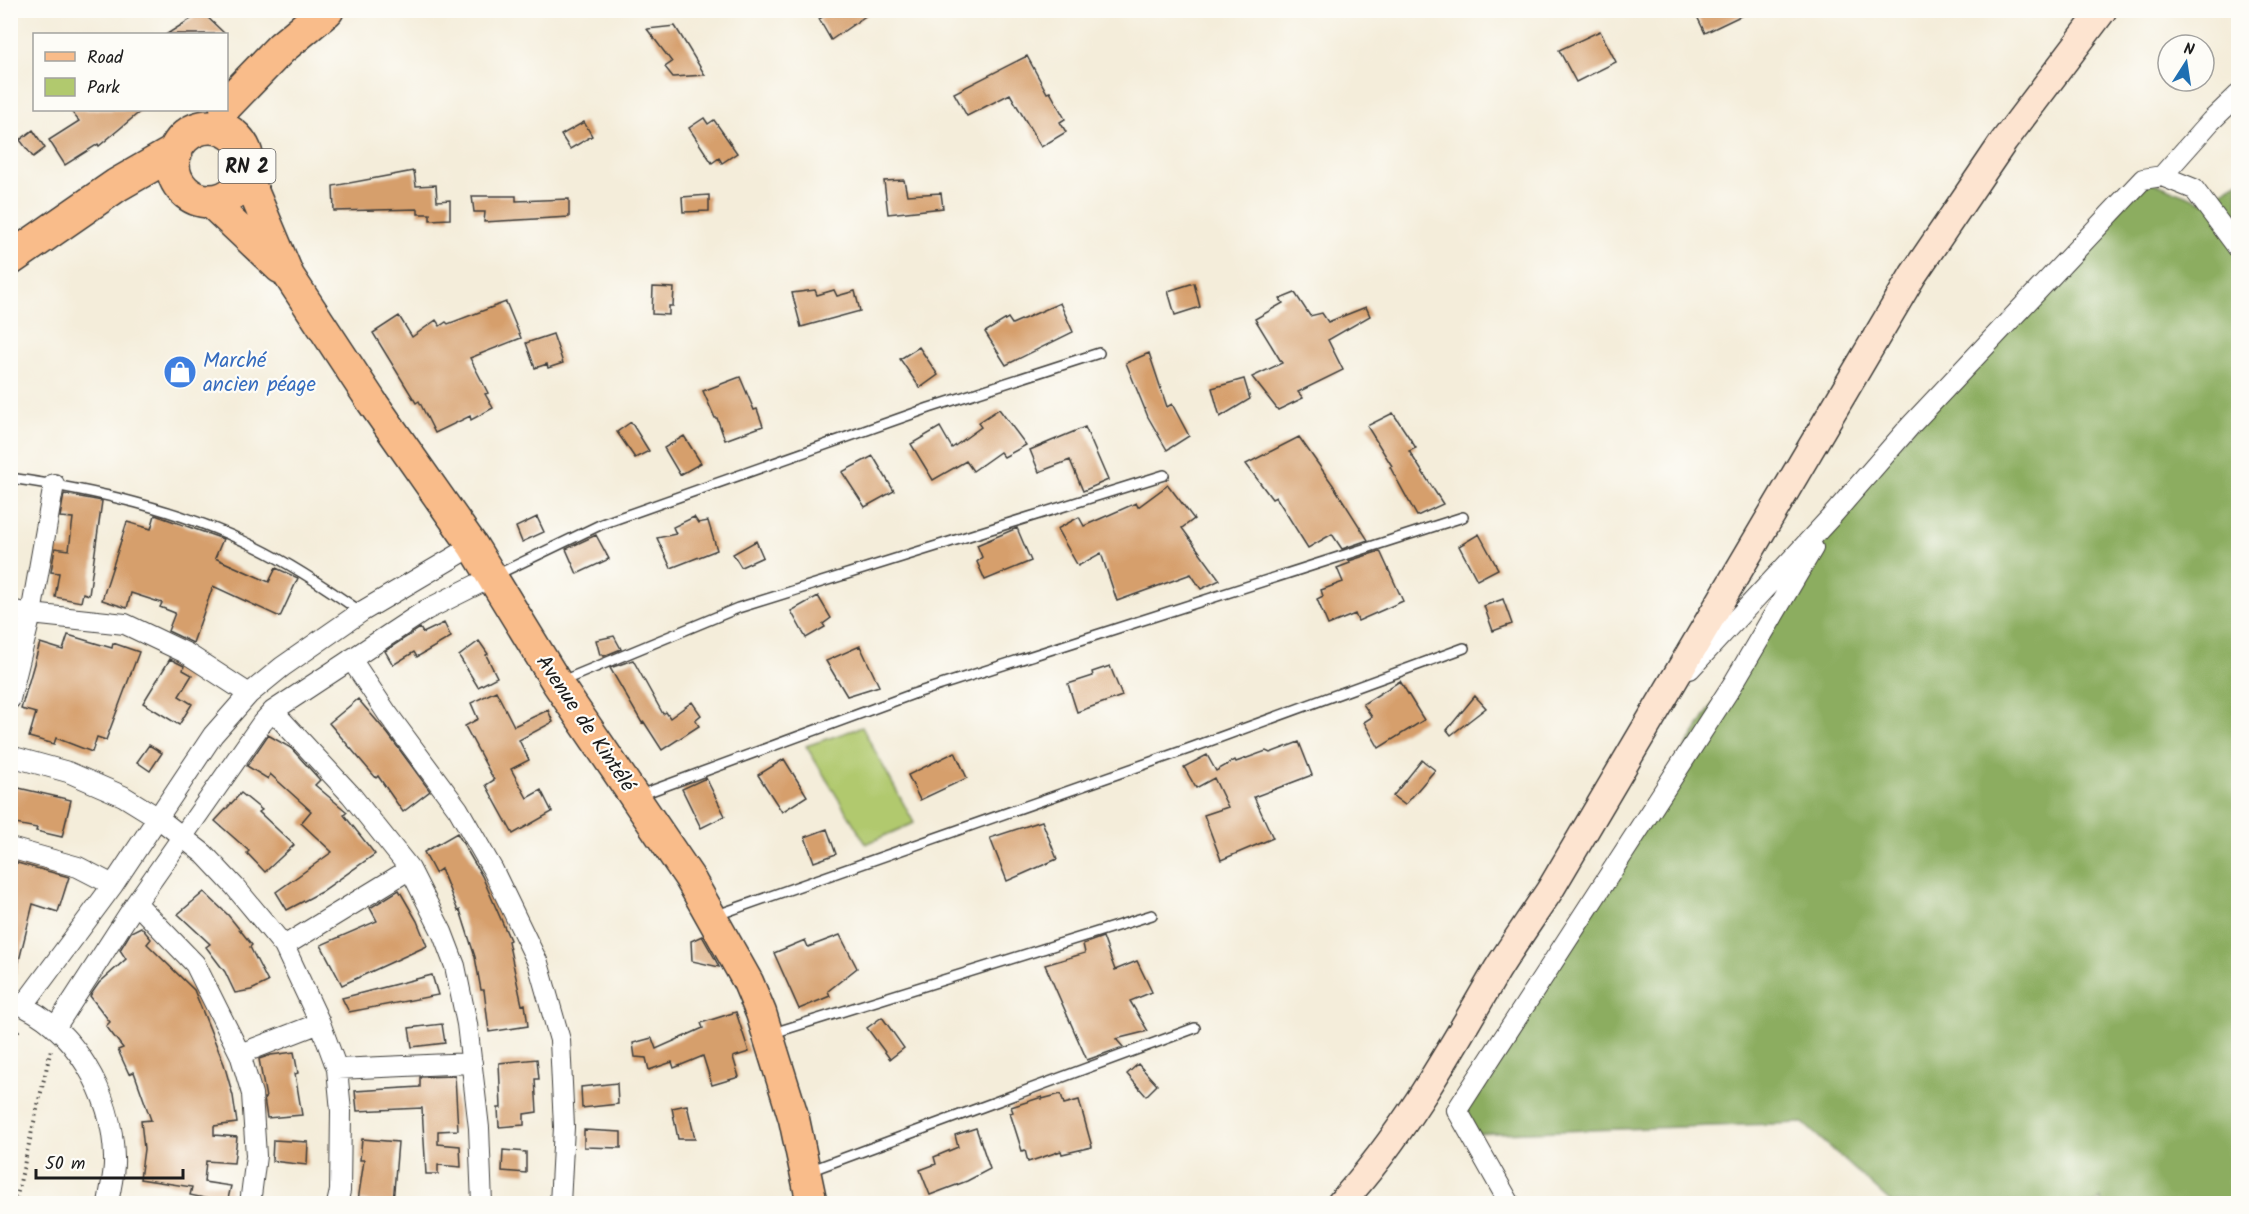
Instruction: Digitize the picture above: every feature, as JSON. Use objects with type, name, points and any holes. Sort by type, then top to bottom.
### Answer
[{"type":"highway","name":"RN 2","points":[[10,259],[53,228],[176,165],[187,135],[222,119],[269,60],[327,10]]},
{"type":"highway","name":"RN 2","points":[[176,165],[190,194],[208,200],[228,196],[242,184],[246,174],[246,154],[242,144],[222,119]]},
{"type":"main road","name":"Avenue de Kintélé","points":[[246,174],[289,276],[372,402],[473,546],[557,683],[689,877],[748,982],[761,1013],[794,1119],[812,1203]]},
{"type":"main road","name":"Avenue de Kintélé","points":[[208,200],[289,276]]},
{"type":"street","points":[[1349,1200],[1446,1060],[1499,968],[1550,890],[1913,275],[2004,141],[2103,10]]},
{"type":"street","points":[[2162,176],[2211,121],[2238,95]]},
{"type":"street","points":[[1661,699],[1831,517],[1911,425],[2143,179],[2162,176],[2194,189],[2238,248]]},
{"type":"street","points":[[10,699],[31,615],[54,484]]},
{"type":"street","points":[[1510,1203],[1457,1110],[1733,684],[1831,517]]},
{"type":"street","points":[[108,1203],[115,1159],[108,1110],[87,1065],[56,1028],[17,1003],[113,885],[213,735],[249,694],[282,666],[361,612],[473,546]]},
{"type":"street","points":[[56,1028],[136,903],[248,741],[273,711],[426,610],[492,577]]},
{"type":"street","points":[[10,610],[31,615],[125,624],[186,653],[249,694]]},
{"type":"street","points":[[351,660],[458,809],[493,870],[538,963],[560,1040],[564,1127],[560,1203]]},
{"type":"street","points":[[273,711],[351,795],[410,869],[442,932],[455,966],[467,1024],[479,1128],[482,1203]]},
{"type":"street","points":[[10,756],[68,772],[123,796],[157,817],[204,854],[284,946],[320,1023],[337,1069],[341,1111],[340,1191],[337,1203]]},
{"type":"street","points":[[10,848],[78,867],[113,885]]},
{"type":"street","points":[[284,946],[410,869]]},
{"type":"street","points":[[136,903],[195,964],[240,1054],[252,1094],[256,1156],[250,1203]]},
{"type":"street","points":[[240,1054],[320,1023]]},
{"type":"street","points":[[337,1069],[472,1063]]},
{"type":"lane","points":[[492,577],[602,524],[929,408],[1099,353]]},
{"type":"lane","points":[[557,683],[738,609],[1164,475]]},
{"type":"lane","points":[[10,478],[54,484],[145,505],[213,528],[256,547],[325,587],[361,612]]},
{"type":"lane","points":[[635,796],[914,694],[1463,517]]},
{"type":"lane","points":[[712,917],[1188,749],[1464,648]]},
{"type":"lane","points":[[768,1035],[1152,915]]},
{"type":"lane","points":[[807,1172],[1195,1028]]},
{"type":"path","points":[[15,1203],[56,1028]]},
{"type":"green space","points":[[2143,179],[2204,202],[2238,181],[2238,1203],[2101,1204],[2101,1198],[2096,1204],[1892,1203],[1803,1123],[1471,1134],[1457,1110],[1831,517]]},
{"type":"green space","points":[[862,727],[914,823],[866,844],[806,746]]},
{"type":"building","points":[[834,10],[874,10],[831,40],[819,19]]},
{"type":"building","points":[[1694,10],[1753,10],[1705,33]]},
{"type":"building","points":[[202,12],[224,33],[169,33]]},
{"type":"building","points":[[675,26],[705,75],[673,77],[665,67],[672,62],[647,29]]},
{"type":"building","points":[[1600,31],[1616,62],[1576,82],[1559,50]]},
{"type":"building","points":[[1027,56],[1047,93],[1050,92],[1065,119],[1060,122],[1066,132],[1041,147],[1010,94],[967,116],[954,93]]},
{"type":"building","points":[[71,111],[141,111],[99,146],[98,144],[65,165],[49,140],[79,121]]},
{"type":"building","points":[[704,118],[708,124],[714,120],[737,153],[722,163],[719,158],[712,163],[689,128]]},
{"type":"building","points":[[584,122],[592,136],[570,149],[561,135]]},
{"type":"building","points":[[33,130],[45,148],[33,157],[20,140]]},
{"type":"building","points":[[414,171],[416,186],[436,185],[437,201],[450,200],[450,219],[430,220],[430,214],[418,214],[418,209],[334,211],[333,186]]},
{"type":"building","points":[[904,180],[907,195],[941,193],[943,208],[888,214],[884,181]]},
{"type":"building","points":[[709,195],[709,211],[683,212],[682,197]]},
{"type":"building","points":[[472,196],[516,196],[516,201],[569,199],[569,217],[484,222],[485,212],[474,212]]},
{"type":"building","points":[[1194,283],[1200,307],[1175,315],[1168,291]]},
{"type":"building","points":[[653,287],[674,288],[673,306],[669,306],[669,315],[652,314]]},
{"type":"building","points":[[815,290],[817,295],[834,290],[837,296],[855,291],[860,311],[801,327],[792,293]]},
{"type":"building","points":[[1295,293],[1310,316],[1322,313],[1328,322],[1366,307],[1370,316],[1328,340],[1343,370],[1298,392],[1303,398],[1278,410],[1252,377],[1282,363],[1255,319],[1283,303],[1280,299]]},
{"type":"building","points":[[506,302],[521,338],[470,358],[493,408],[471,420],[470,416],[435,433],[419,401],[416,403],[373,333],[399,316],[412,337],[436,320],[440,326],[446,322],[448,324]]},
{"type":"building","points":[[1060,303],[1073,332],[1006,365],[985,332],[1008,318],[1012,324]]},
{"type":"building","points":[[553,334],[563,363],[548,368],[547,364],[535,368],[526,343]]},
{"type":"building","points":[[919,347],[938,375],[920,388],[900,359]]},
{"type":"building","points":[[1149,353],[1167,407],[1172,404],[1189,436],[1167,450],[1148,417],[1126,363]]},
{"type":"building","points":[[740,377],[763,426],[725,440],[703,391]]},
{"type":"building","points":[[1244,379],[1250,399],[1220,417],[1212,388]]},
{"type":"building","points":[[999,409],[1026,445],[1004,457],[1000,452],[973,471],[966,461],[933,480],[911,444],[940,427],[952,448],[981,427],[978,423]]},
{"type":"building","points":[[1393,413],[1416,448],[1409,451],[1443,504],[1417,516],[1390,467],[1392,466],[1367,426]]},
{"type":"building","points":[[631,422],[649,451],[635,458],[617,432]]},
{"type":"building","points":[[1085,427],[1108,480],[1083,491],[1070,460],[1039,472],[1030,450]]},
{"type":"building","points":[[684,436],[701,463],[680,475],[664,448]]},
{"type":"building","points":[[1299,437],[1368,540],[1342,549],[1332,534],[1308,548],[1276,497],[1272,499],[1246,464]]},
{"type":"building","points":[[873,456],[894,491],[865,507],[842,472]]},
{"type":"building","points":[[1168,485],[1194,519],[1182,528],[1220,580],[1201,589],[1191,574],[1117,601],[1101,553],[1078,566],[1057,529],[1079,517],[1084,526],[1136,503],[1138,507]]},
{"type":"building","points":[[64,494],[102,501],[89,595],[83,593],[81,602],[55,597],[59,573],[51,572],[55,548],[69,550],[73,518],[60,517]]},
{"type":"building","points":[[155,515],[223,539],[215,558],[269,582],[276,568],[298,578],[280,617],[213,586],[193,643],[168,631],[175,613],[160,607],[162,603],[131,593],[127,608],[102,600],[127,522],[151,529]]},
{"type":"building","points":[[537,517],[544,532],[522,542],[516,527]]},
{"type":"building","points":[[694,517],[698,523],[708,521],[717,550],[671,568],[657,538],[676,534],[673,527]]},
{"type":"building","points":[[1017,528],[1031,561],[985,580],[977,562],[982,557],[977,545]]},
{"type":"building","points":[[1479,534],[1498,569],[1477,580],[1459,546]]},
{"type":"building","points":[[596,535],[609,559],[577,574],[566,549]]},
{"type":"building","points":[[756,541],[763,557],[741,567],[733,554]]},
{"type":"building","points":[[1380,551],[1403,601],[1358,621],[1355,614],[1328,625],[1317,599],[1323,596],[1321,590],[1343,582],[1337,568],[1350,563],[1349,561]]},
{"type":"building","points":[[818,596],[831,618],[823,624],[825,627],[806,638],[791,611]]},
{"type":"building","points":[[1503,599],[1512,624],[1493,631],[1484,606]]},
{"type":"building","points":[[444,623],[451,637],[417,657],[414,652],[393,665],[385,651],[420,628],[423,633]]},
{"type":"building","points":[[68,635],[112,648],[113,643],[139,652],[106,740],[97,737],[92,752],[56,738],[54,744],[29,737],[36,713],[21,709],[40,643],[63,650]]},
{"type":"building","points":[[614,636],[621,649],[604,656],[600,655],[596,640]]},
{"type":"building","points":[[479,641],[488,654],[486,655],[497,677],[478,687],[459,656]]},
{"type":"building","points":[[860,646],[879,686],[847,696],[826,661]]},
{"type":"building","points":[[170,659],[184,666],[183,670],[192,675],[179,696],[192,704],[179,725],[143,703]]},
{"type":"building","points":[[633,660],[663,714],[666,712],[670,718],[692,702],[701,715],[695,720],[699,726],[662,750],[644,722],[642,723],[610,668]]},
{"type":"building","points":[[1110,666],[1122,696],[1077,712],[1068,684],[1093,676],[1092,672]]},
{"type":"building","points":[[1400,681],[1424,720],[1379,748],[1364,722],[1372,717],[1363,704]]},
{"type":"building","points":[[496,691],[514,726],[548,710],[553,722],[519,740],[529,760],[511,769],[527,798],[541,790],[552,812],[513,834],[486,785],[494,780],[465,726],[478,719],[471,703]]},
{"type":"building","points":[[1475,696],[1486,708],[1451,735],[1447,730]]},
{"type":"building","points":[[358,699],[388,734],[430,791],[403,812],[378,776],[376,778],[329,723]]},
{"type":"building","points":[[268,735],[291,748],[320,780],[315,785],[347,812],[344,815],[375,854],[321,892],[287,910],[276,892],[332,852],[301,823],[311,811],[270,774],[268,779],[247,766]]},
{"type":"building","points":[[1299,742],[1312,775],[1254,797],[1273,838],[1221,860],[1204,815],[1228,807],[1214,778],[1196,788],[1184,767],[1207,755],[1216,771],[1235,760],[1236,762],[1266,751],[1270,753]]},
{"type":"building","points":[[149,745],[162,753],[150,771],[137,762]]},
{"type":"building","points":[[955,752],[967,778],[920,800],[908,775]]},
{"type":"building","points":[[784,759],[807,796],[782,812],[758,775]]},
{"type":"building","points":[[1422,760],[1435,770],[1405,805],[1393,796]]},
{"type":"building","points":[[706,778],[725,816],[701,828],[682,789]]},
{"type":"building","points":[[10,786],[71,800],[62,837],[36,831],[37,828],[10,823]]},
{"type":"building","points":[[241,793],[262,810],[259,812],[294,845],[265,872],[247,853],[249,851],[215,821]]},
{"type":"building","points":[[1042,821],[1057,859],[1007,881],[990,838]]},
{"type":"building","points":[[827,829],[836,854],[814,862],[805,837]]},
{"type":"building","points":[[457,833],[482,876],[510,940],[508,941],[522,1005],[525,1004],[528,1026],[489,1032],[484,990],[481,990],[475,957],[460,910],[458,911],[441,869],[435,873],[424,852]]},
{"type":"building","points":[[10,861],[69,877],[58,912],[33,904],[16,973],[10,972]]},
{"type":"building","points":[[399,890],[417,921],[427,946],[342,985],[321,945],[377,921],[370,908]]},
{"type":"building","points":[[204,892],[228,915],[252,945],[250,947],[268,982],[251,990],[235,993],[225,972],[206,947],[210,944],[178,914]]},
{"type":"building","points":[[141,927],[151,939],[147,944],[194,990],[224,1064],[233,1096],[237,1123],[214,1126],[214,1135],[237,1137],[234,1163],[206,1161],[204,1182],[231,1186],[227,1203],[190,1195],[192,1187],[140,1179],[144,1149],[141,1121],[151,1120],[134,1072],[129,1074],[118,1050],[123,1048],[106,1026],[110,1022],[90,996],[99,983],[126,959],[120,950],[131,932]]},
{"type":"building","points":[[840,935],[857,968],[828,991],[830,996],[799,1009],[774,953],[805,940],[808,947]]},
{"type":"building","points":[[702,936],[719,967],[692,961],[691,941]]},
{"type":"building","points":[[1103,937],[1115,970],[1137,961],[1152,992],[1130,1001],[1148,1031],[1116,1039],[1123,1047],[1087,1060],[1045,965],[1085,953],[1083,944]]},
{"type":"building","points":[[432,975],[438,995],[349,1012],[342,998]]},
{"type":"building","points":[[736,1012],[749,1052],[733,1057],[739,1077],[712,1085],[703,1056],[674,1068],[672,1062],[649,1070],[646,1058],[635,1057],[633,1043],[652,1038],[656,1049],[703,1028],[701,1023]]},
{"type":"building","points":[[882,1017],[904,1048],[890,1059],[867,1028]]},
{"type":"building","points":[[442,1024],[445,1043],[412,1047],[409,1028]]},
{"type":"building","points":[[294,1052],[302,1115],[267,1118],[259,1059]]},
{"type":"building","points":[[537,1059],[539,1079],[535,1079],[537,1112],[524,1114],[524,1125],[499,1127],[498,1108],[501,1108],[499,1063]]},
{"type":"building","points":[[1138,1064],[1157,1085],[1146,1096],[1127,1074]]},
{"type":"building","points":[[455,1076],[458,1130],[438,1131],[438,1144],[460,1146],[461,1167],[438,1165],[438,1174],[426,1174],[422,1108],[357,1111],[355,1091],[420,1087],[420,1077]]},
{"type":"building","points":[[617,1083],[618,1104],[582,1108],[581,1087]]},
{"type":"building","points":[[1061,1094],[1064,1104],[1079,1100],[1092,1147],[1062,1154],[1061,1151],[1028,1162],[1025,1150],[1022,1151],[1010,1113],[1013,1112],[1011,1107],[1042,1097],[1042,1099]]},
{"type":"building","points":[[687,1105],[695,1139],[678,1139],[672,1108]]},
{"type":"building","points":[[976,1128],[990,1169],[967,1181],[930,1195],[920,1170],[936,1164],[934,1157],[958,1147],[955,1135]]},
{"type":"building","points":[[584,1130],[621,1132],[621,1148],[584,1147]]},
{"type":"building","points":[[362,1139],[398,1142],[393,1203],[358,1201],[364,1160],[360,1160]]},
{"type":"building","points":[[273,1140],[308,1142],[307,1165],[272,1161]]},
{"type":"building","points":[[503,1150],[526,1152],[526,1173],[502,1171]]},
{"type":"place","name":"Marché ancien péage","points":[[180,372]]}]
